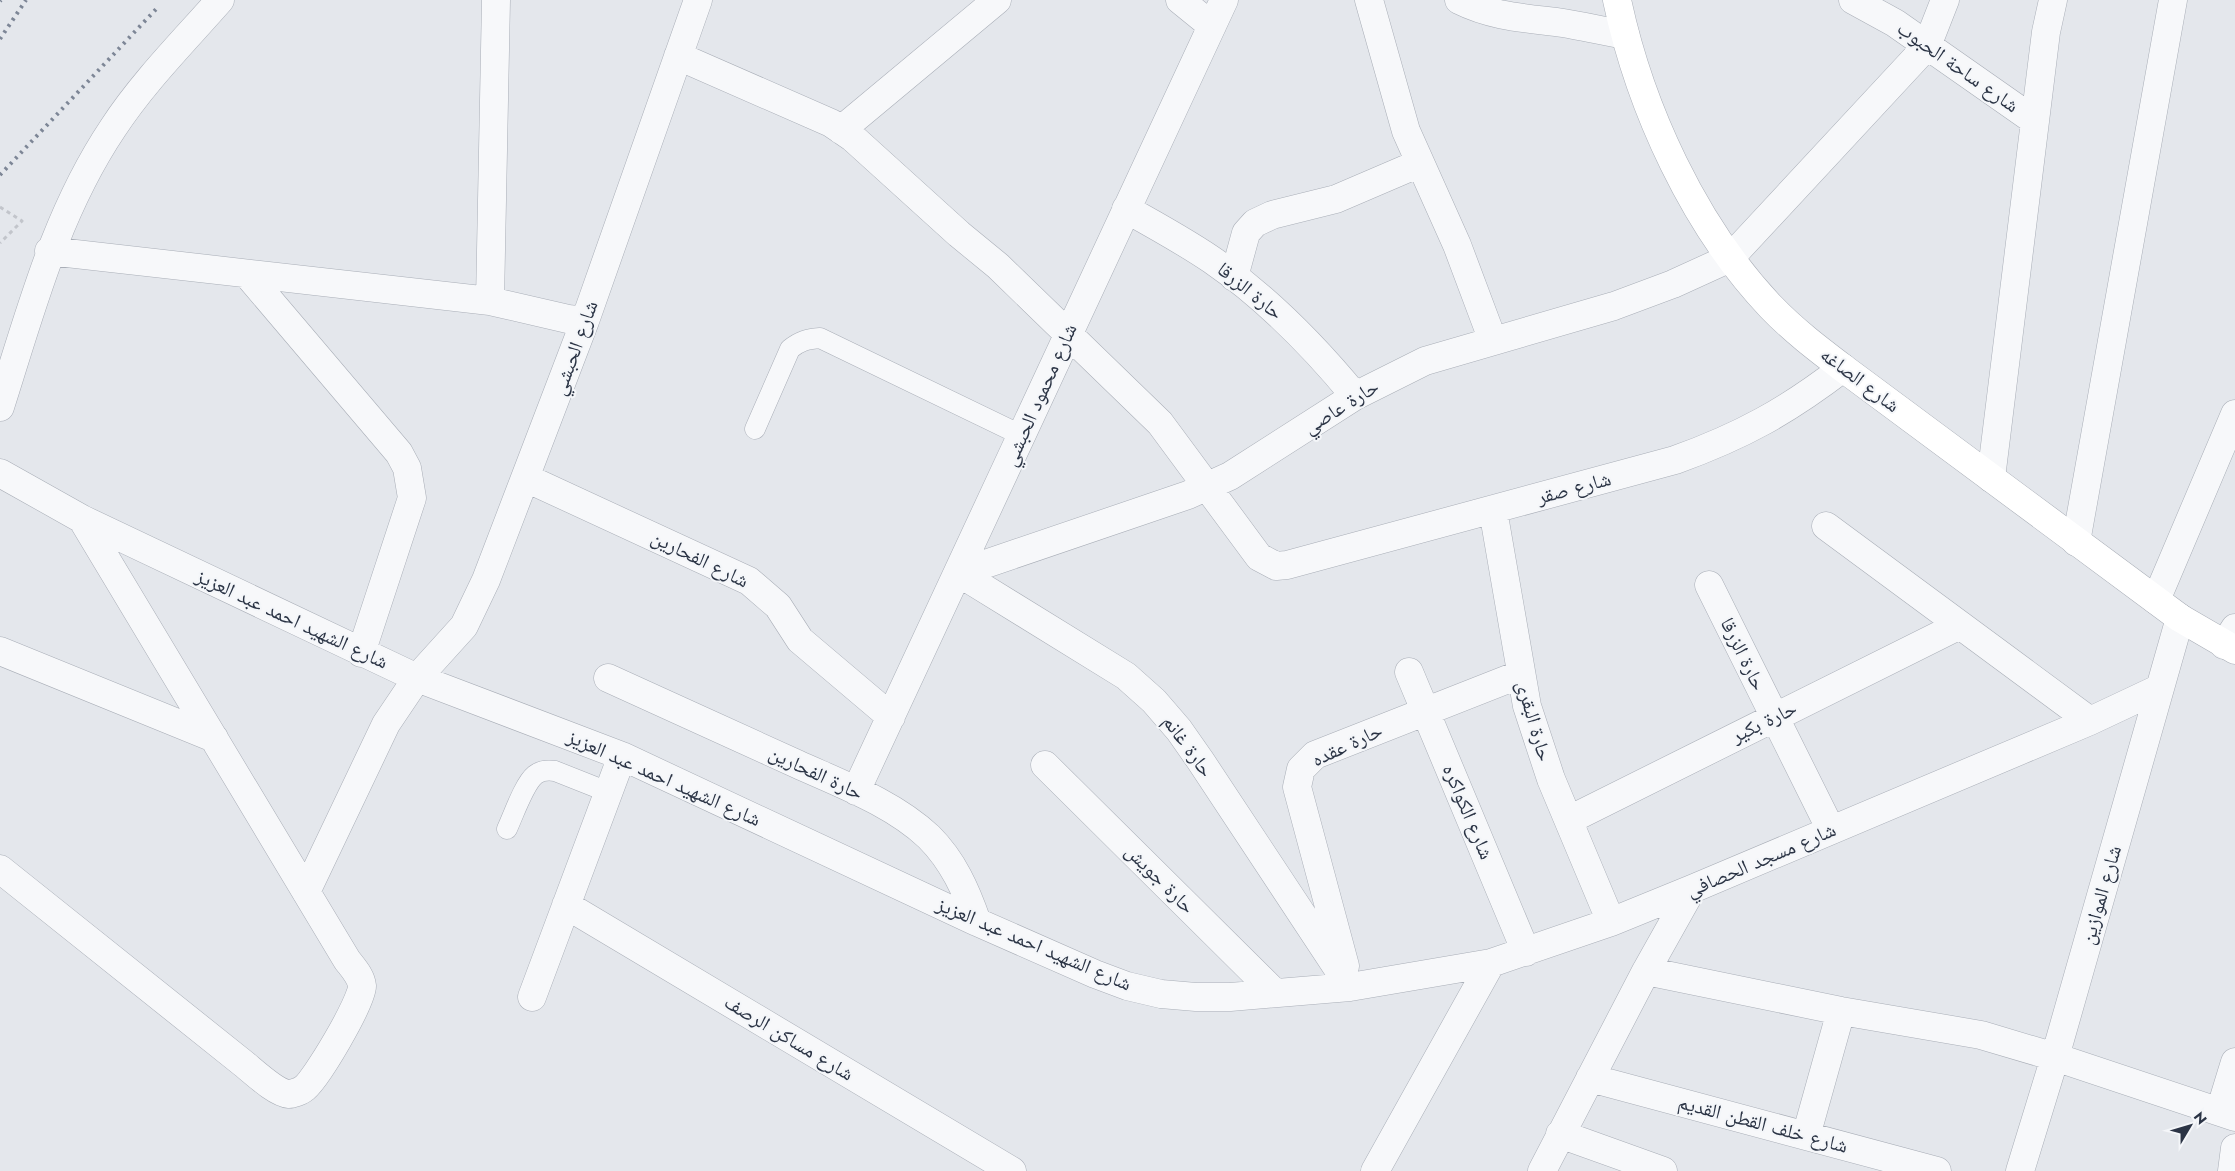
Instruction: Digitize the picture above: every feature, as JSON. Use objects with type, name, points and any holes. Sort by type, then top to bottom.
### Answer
[{"type":"street","points":[[0,407],[50,251],[85,174],[130,104],[220,0]]},
{"type":"street","points":[[490,300],[496,0]]},
{"type":"street","name":"شارع الحبشي","points":[[306,892],[386,724],[417,678],[464,626],[486,580],[585,321],[698,0]]},
{"type":"street","points":[[841,130],[997,0]]},
{"type":"street","points":[[1180,0],[1212,26]]},
{"type":"street","name":"شارع محمود الحبشي","points":[[856,791],[1224,0]]},
{"type":"street","points":[[1369,0],[1406,131],[1457,244],[1494,340]]},
{"type":"street","points":[[1459,0],[1476,9],[1516,19],[1557,22],[1625,35]]},
{"type":"street","name":"شارع الصاغه","points":[[1617,0],[1625,35],[1658,128],[1679,173],[1730,258],[1771,307],[1800,334],[1843,368],[2180,618],[2231,641]]},
{"type":"street","name":"شارع ساحة الحبوب","points":[[1853,0],[1895,23],[2035,121]]},
{"type":"street","points":[[1730,258],[1927,46],[1945,0]]},
{"type":"street","points":[[1991,478],[2046,32],[2053,0]]},
{"type":"street","points":[[2076,542],[2173,0]]},
{"type":"street","points":[[678,56],[830,123],[841,130],[998,266],[1160,423],[1208,486]]},
{"type":"street","points":[[1234,277],[1246,233],[1255,223],[1272,215],[1336,199],[1420,163]]},
{"type":"street","name":"حارة الزرقا","points":[[1126,209],[1169,233],[1234,277],[1288,323],[1323,358],[1356,396]]},
{"type":"street","points":[[50,251],[490,300],[568,319],[585,321]]},
{"type":"street","name":"حارة عاصي","points":[[959,573],[1188,495],[1230,476],[1356,396],[1425,361],[1614,306],[1673,284],[1730,258]]},
{"type":"street","points":[[247,274],[399,453],[407,468],[412,498],[361,653]]},
{"type":"street","name":"شارع صقر","points":[[1208,486],[1259,557],[1276,566],[1287,565],[1675,460],[1721,443],[1780,412],[1843,368]]},
{"type":"street","points":[[2156,600],[2235,414]]},
{"type":"street","name":"شارع الشهيد احمد عبد العزيز","points":[[0,473],[82,519],[361,653],[417,678],[622,756],[977,922],[1095,974],[1127,986],[1161,994],[1196,997],[1230,997],[1350,987]]},
{"type":"street","name":"شارع الفحارين","points":[[526,478],[749,581],[778,606],[800,640],[891,716]]},
{"type":"street","name":"حارة البقرى","points":[[1492,510],[1521,674],[1536,737],[1611,922]]},
{"type":"street","points":[[0,869],[244,1064],[276,1088],[288,1094],[304,1089],[317,1073],[358,1003],[362,987],[359,975],[347,960],[82,519]]},
{"type":"street","points":[[1826,526],[2090,721]]},
{"type":"street","name":"حارة غانم","points":[[959,573],[1126,676],[1154,701],[1179,730],[1350,987]]},
{"type":"street","name":"حارة الزرقا","points":[[1709,585],[1831,830]]},
{"type":"street","name":"شارع الموازين","points":[[2020,1171],[2056,1057],[2158,690],[2180,618]]},
{"type":"street","name":"حارة بكير","points":[[1569,820],[1960,625]]},
{"type":"street","points":[[0,651],[214,738]]},
{"type":"street","name":"شارع الكواكره","points":[[1409,672],[1526,952]]},
{"type":"street","name":"حارة عقده","points":[[1350,987],[1297,787],[1298,778],[1304,765],[1315,756],[1521,674]]},
{"type":"street","name":"حارة الفحارين","points":[[608,678],[856,791],[903,817],[929,837],[950,862],[966,891],[977,922]]},
{"type":"street","name":"شارع مسجد الحصافي","points":[[1350,987],[1491,963],[1611,922],[2090,721],[2158,690]]},
{"type":"street","points":[[532,998],[622,756]]},
{"type":"street","name":"حارة جويش","points":[[1045,765],[1274,992]]},
{"type":"street","points":[[1542,1171],[1646,971],[1692,889]]},
{"type":"street","name":"شارع مساكن الرصف","points":[[566,905],[1012,1171]]},
{"type":"street","points":[[1375,1171],[1491,963]]},
{"type":"street","points":[[1646,971],[1841,1011],[1981,1035],[2056,1057],[2227,1114],[2235,1062]]},
{"type":"street","points":[[1806,1136],[1841,1011]]},
{"type":"street","name":"شارع خلف القطن القديم","points":[[1590,1078],[1937,1171]]},
{"type":"street","points":[[1560,1134],[1663,1171]]},
{"type":"street","points":[[2232,1171],[2235,1148]]},
{"type":"lane","points":[[755,430],[790,349],[798,342],[808,338],[820,338],[1022,436]]},
{"type":"lane","points":[[507,829],[530,780],[537,773],[546,770],[555,771],[608,792]]},
{"type":"path","points":[[0,207],[22,221],[0,244]]},
{"type":"railway","points":[[0,39],[26,0]]},
{"type":"railway","points":[[0,175],[159,6]]}]
